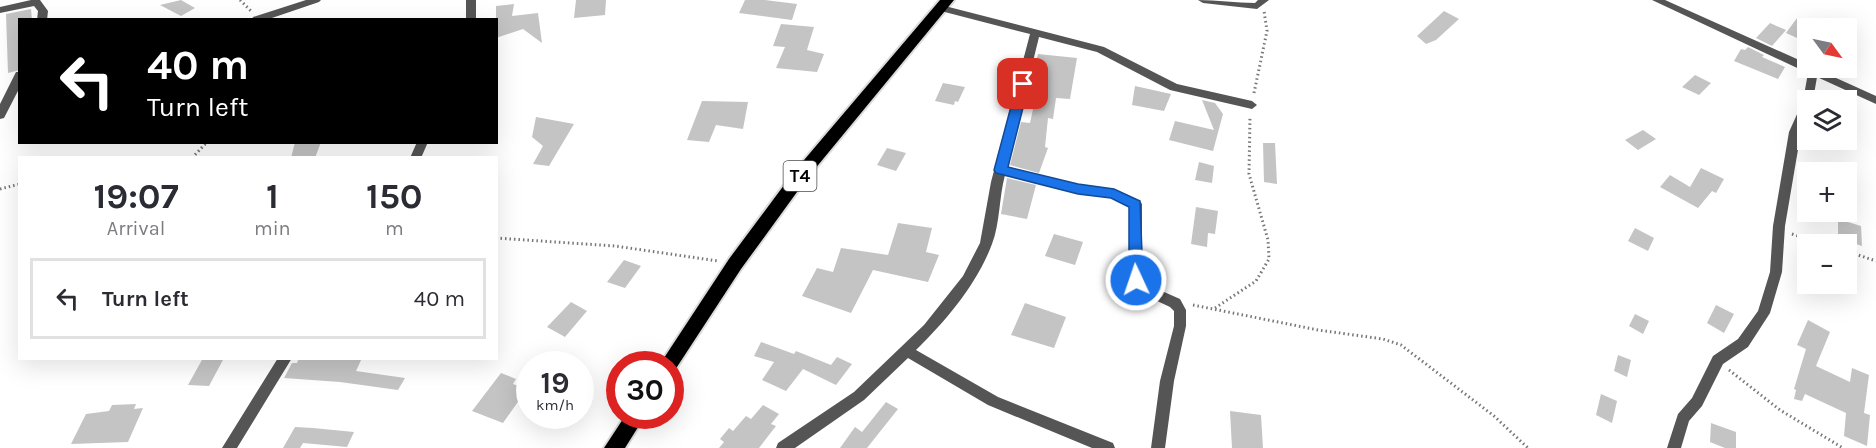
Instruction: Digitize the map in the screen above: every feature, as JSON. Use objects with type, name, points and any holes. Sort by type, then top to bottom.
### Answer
[{"type":"highway","name":"T4","points":[[678,351],[735,264],[799,177],[944,4]]},
{"type":"highway","points":[[614,448],[627,429]]},
{"type":"street","points":[[260,18],[316,0]]},
{"type":"street","points":[[471,0],[471,18]]},
{"type":"street","points":[[1203,0],[1250,6],[1263,2]]},
{"type":"street","points":[[1657,0],[1797,65]]},
{"type":"street","points":[[0,10],[36,2],[43,11],[42,18]]},
{"type":"street","points":[[944,4],[1035,33],[1100,49],[1174,87],[1252,105]]},
{"type":"street","points":[[783,448],[859,396],[929,329],[967,280],[986,243],[1001,170],[1035,33]]},
{"type":"street","points":[[1826,78],[1876,100]]},
{"type":"street","points":[[0,115],[18,79]]},
{"type":"street","points":[[1674,448],[1683,418],[1697,402],[1718,360],[1743,343],[1764,313],[1776,272],[1778,229],[1797,127]]},
{"type":"street","points":[[1001,170],[1078,189],[1114,194],[1136,204],[1136,280],[1142,288],[1175,303],[1180,310],[1180,326],[1167,381],[1158,448]]},
{"type":"street","points":[[907,351],[993,401],[1108,448]]},
{"type":"street","points":[[229,448],[285,360]]},
{"type":"path","points":[[1215,308],[1255,282],[1266,268],[1270,255],[1269,242],[1251,190],[1249,161],[1252,105],[1267,31],[1263,2]]},
{"type":"path","points":[[194,156],[205,144]]},
{"type":"path","points":[[0,189],[18,184]]},
{"type":"path","points":[[1778,229],[1797,235]]},
{"type":"path","points":[[498,238],[615,246],[735,264]]},
{"type":"path","points":[[1857,255],[1876,261]]},
{"type":"path","points":[[1175,303],[1215,308],[1318,330],[1383,339],[1401,345],[1494,416],[1528,448]]},
{"type":"path","points":[[1718,360],[1739,380],[1780,410],[1843,448]]},
{"type":"building","points":[[181,0],[195,8],[181,16],[160,5]]},
{"type":"building","points":[[576,0],[606,0],[605,15],[574,18]]},
{"type":"building","points":[[745,0],[797,4],[792,20],[739,13]]},
{"type":"building","points":[[514,4],[512,16],[538,13],[542,43],[523,29],[498,37],[496,6]]},
{"type":"building","points":[[31,9],[32,18],[18,18],[18,70],[8,73],[6,14]]},
{"type":"building","points":[[1444,11],[1459,19],[1436,40],[1426,44],[1417,36]]},
{"type":"building","points":[[1797,18],[1797,38],[1786,33]]},
{"type":"building","points":[[1770,23],[1786,30],[1772,46],[1756,38]]},
{"type":"building","points":[[781,24],[814,27],[807,50],[824,54],[817,72],[776,68],[785,47],[773,46]]},
{"type":"building","points":[[1748,47],[1764,55],[1762,57],[1785,67],[1778,79],[1734,61],[1741,49],[1745,50]]},
{"type":"building","points":[[1038,54],[1077,58],[1070,99],[1056,98],[1053,119],[1048,118],[1045,147],[1048,148],[1039,173],[1010,165],[1021,122],[1030,123],[1039,82],[1031,81]]},
{"type":"building","points":[[1695,75],[1711,83],[1699,95],[1682,87]]},
{"type":"building","points":[[943,83],[965,87],[958,102],[955,101],[954,105],[935,101]]},
{"type":"building","points":[[1135,86],[1171,94],[1164,111],[1132,105]]},
{"type":"building","points":[[1202,100],[1215,103],[1223,114],[1213,151],[1169,140],[1175,121],[1214,130]]},
{"type":"building","points":[[702,101],[748,102],[743,129],[716,125],[709,142],[687,140]]},
{"type":"building","points":[[536,117],[574,124],[549,166],[533,164],[543,146],[532,137]]},
{"type":"building","points":[[1643,130],[1656,139],[1638,150],[1625,140]]},
{"type":"building","points":[[1263,143],[1275,143],[1277,184],[1264,182]]},
{"type":"building","points":[[294,144],[320,144],[316,156],[292,156]]},
{"type":"building","points":[[887,148],[906,153],[896,171],[877,165]]},
{"type":"building","points":[[1199,162],[1214,166],[1212,183],[1195,180]]},
{"type":"building","points":[[1701,168],[1724,179],[1716,193],[1712,191],[1698,208],[1660,187],[1670,175],[1690,187]]},
{"type":"building","points":[[1007,178],[1036,185],[1027,219],[1001,214]]},
{"type":"building","points":[[1196,207],[1218,211],[1215,234],[1208,233],[1207,247],[1191,244]]},
{"type":"building","points":[[1838,222],[1861,226],[1862,246],[1857,244],[1857,234],[1838,234]]},
{"type":"building","points":[[898,223],[932,228],[926,252],[939,255],[928,282],[873,270],[851,313],[802,296],[817,268],[833,272],[841,248],[888,255]]},
{"type":"building","points":[[1635,228],[1654,238],[1648,251],[1628,241]]},
{"type":"building","points":[[1054,234],[1083,242],[1075,265],[1045,256]]},
{"type":"building","points":[[624,260],[641,266],[625,288],[607,282]]},
{"type":"building","points":[[571,302],[587,311],[565,337],[547,327]]},
{"type":"building","points":[[1025,303],[1066,317],[1054,348],[1011,335]]},
{"type":"building","points":[[1716,305],[1734,314],[1724,333],[1707,323]]},
{"type":"building","points":[[1635,314],[1649,321],[1643,334],[1629,326]]},
{"type":"building","points":[[1808,320],[1830,332],[1816,366],[1850,382],[1852,368],[1869,375],[1864,413],[1870,415],[1867,446],[1844,436],[1846,413],[1805,394],[1802,401],[1794,399],[1796,390],[1794,389],[1806,349],[1797,345]]},
{"type":"building","points":[[761,342],[794,354],[796,351],[831,365],[837,357],[852,364],[836,385],[803,369],[786,391],[762,380],[774,362],[754,356]]},
{"type":"building","points":[[1618,355],[1631,360],[1627,377],[1614,371]]},
{"type":"building","points":[[202,360],[223,360],[209,386],[188,385]]},
{"type":"building","points":[[298,360],[361,360],[356,371],[405,378],[398,390],[340,382],[284,378],[292,363],[297,363]]},
{"type":"building","points":[[501,373],[516,379],[513,384],[516,385],[516,405],[503,423],[472,411]]},
{"type":"building","points":[[1601,394],[1617,401],[1612,423],[1596,415]]},
{"type":"building","points":[[886,402],[898,409],[867,448],[840,448],[855,427],[862,432]]},
{"type":"building","points":[[136,404],[134,409],[143,408],[128,442],[71,444],[86,414],[109,411],[112,405]]},
{"type":"building","points":[[763,405],[779,414],[771,424],[776,426],[759,448],[719,448],[724,442],[720,439],[729,428],[733,431],[746,416],[751,419]]},
{"type":"building","points":[[1230,411],[1261,415],[1263,448],[1232,448]]},
{"type":"building","points":[[1711,423],[1736,432],[1736,448],[1725,448],[1710,442]]},
{"type":"building","points":[[295,427],[354,432],[347,447],[303,443],[300,448],[283,448]]},
{"type":"route","points":[[1023,84],[1001,170],[1078,189],[1114,194],[1128,198],[1136,204],[1134,234],[1136,280]]}]
